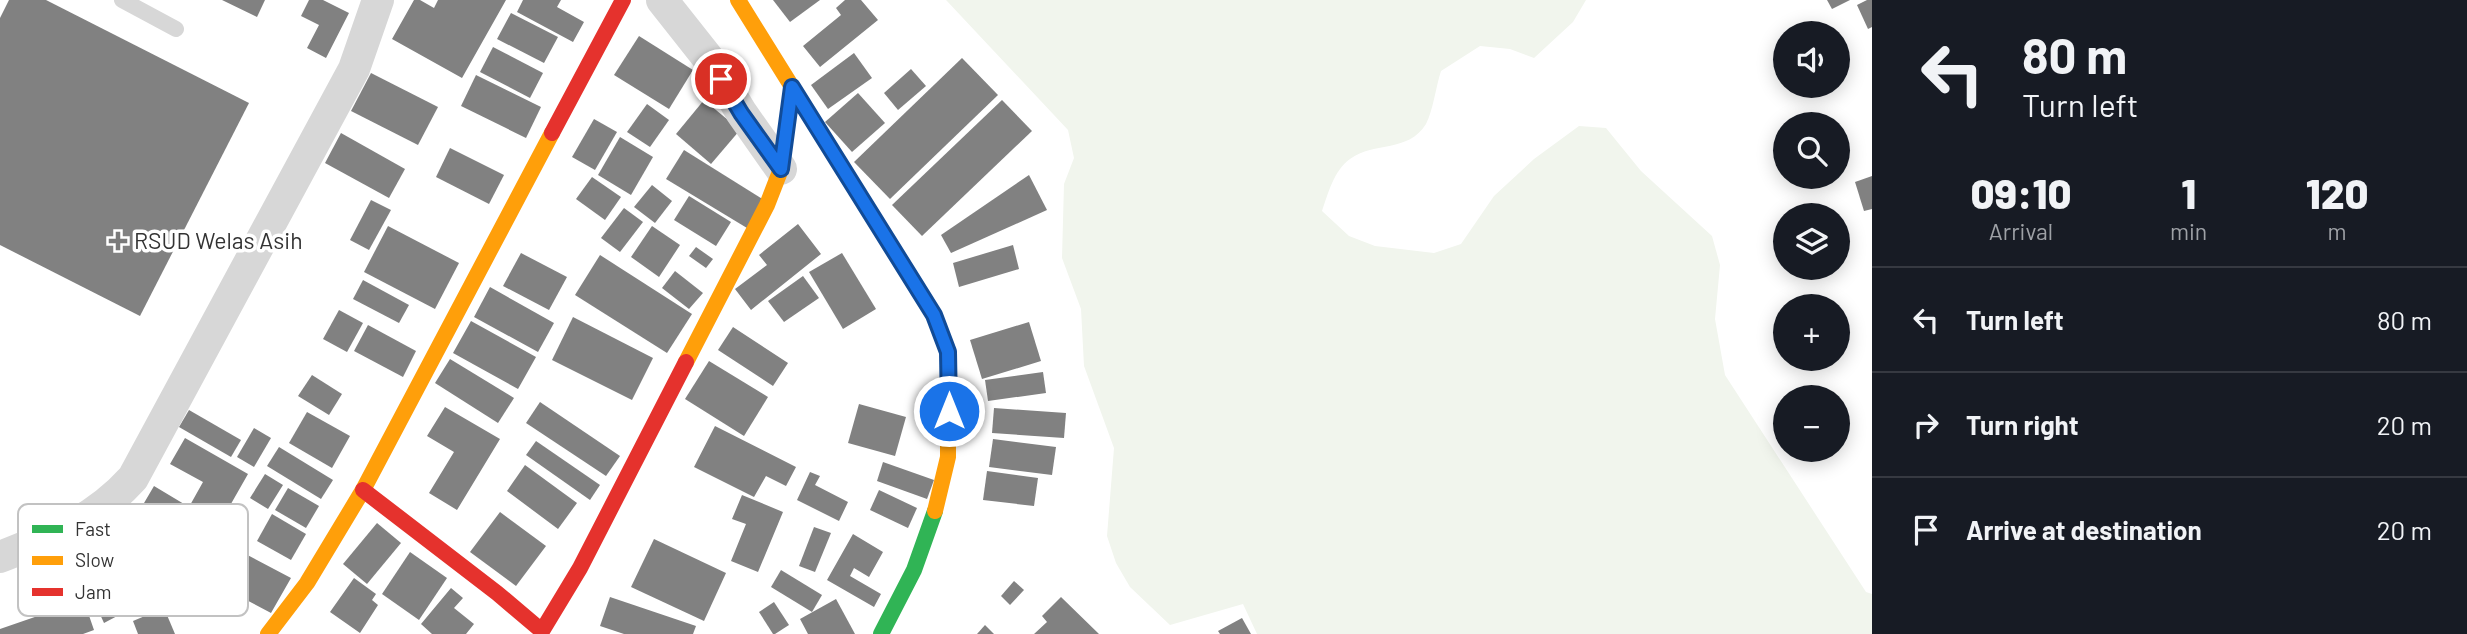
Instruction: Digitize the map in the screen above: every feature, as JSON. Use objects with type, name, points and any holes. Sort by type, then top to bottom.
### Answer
[{"type":"street","points":[[107,504],[133,478],[354,69],[378,0]]},
{"type":"street","points":[[268,634],[307,583],[363,490],[622,0]]},
{"type":"street","points":[[662,0],[711,62],[741,113],[781,169]]},
{"type":"street","points":[[738,0],[934,315],[948,352],[948,457],[935,512],[914,570],[881,634]]},
{"type":"street","points":[[363,490],[514,607],[543,633],[586,556],[767,205],[781,169],[792,87]]},
{"type":"street","points":[[0,557],[18,550]]},
{"type":"lane","points":[[122,0],[176,29]]},
{"type":"shaded area","points":[[946,0],[1586,0],[1573,22],[1534,58],[1510,49],[1480,46],[1441,71],[1433,105],[1426,124],[1419,133],[1401,143],[1370,150],[1350,159],[1336,176],[1322,211],[1349,236],[1375,246],[1434,253],[1461,244],[1494,196],[1534,159],[1579,126],[1606,128],[1641,171],[1712,236],[1720,265],[1715,319],[1725,375],[1773,449],[1773,462],[1782,462],[1866,592],[1872,594],[1872,634],[1257,634],[1243,604],[1170,625],[1130,587],[1116,563],[1107,536],[1114,448],[1084,366],[1081,309],[1062,258],[1064,184],[1074,158],[1068,130]]},
{"type":"building","points":[[9,0],[46,0],[249,103],[140,316],[0,245],[0,18]]},
{"type":"building","points":[[222,0],[265,0],[257,17]]},
{"type":"building","points":[[309,0],[323,0],[349,13],[326,58],[307,48],[319,25],[301,16]]},
{"type":"building","points":[[414,0],[420,0],[434,8],[438,0],[506,0],[462,78],[392,39]]},
{"type":"building","points":[[523,0],[561,0],[557,7],[584,22],[573,42],[517,12]]},
{"type":"building","points":[[773,0],[820,0],[790,22]]},
{"type":"building","points":[[845,0],[861,0],[878,20],[820,67],[803,46],[841,15],[836,8]]},
{"type":"building","points":[[1827,0],[1850,0],[1832,9]]},
{"type":"building","points":[[1872,0],[1872,27],[1868,29],[1857,5]]},
{"type":"building","points":[[511,13],[558,37],[544,63],[497,39]]},
{"type":"building","points":[[639,36],[693,70],[669,109],[614,75]]},
{"type":"building","points":[[493,47],[543,73],[530,98],[480,72]]},
{"type":"building","points":[[854,53],[872,78],[828,109],[811,85]]},
{"type":"building","points":[[962,58],[998,95],[890,199],[854,162]]},
{"type":"building","points":[[911,69],[926,86],[898,110],[884,93]]},
{"type":"building","points":[[371,73],[438,107],[418,145],[351,111]]},
{"type":"building","points":[[476,75],[541,107],[526,138],[461,106]]},
{"type":"building","points":[[858,93],[885,123],[852,152],[825,122]]},
{"type":"building","points":[[704,100],[740,130],[711,164],[676,134]]},
{"type":"building","points":[[1002,100],[1032,131],[922,236],[892,205]]},
{"type":"building","points":[[647,104],[669,120],[650,147],[627,132]]},
{"type":"building","points":[[594,119],[617,132],[595,170],[572,157]]},
{"type":"building","points":[[341,133],[405,169],[389,198],[325,163]]},
{"type":"building","points":[[620,137],[653,157],[631,195],[598,175]]},
{"type":"building","points":[[450,148],[504,175],[489,204],[436,177]]},
{"type":"building","points":[[684,150],[764,200],[747,228],[666,179]]},
{"type":"building","points":[[1029,175],[1047,210],[951,253],[941,235]]},
{"type":"building","points":[[1872,176],[1872,209],[1864,211],[1855,182]]},
{"type":"building","points":[[592,177],[621,197],[605,220],[576,199]]},
{"type":"building","points":[[652,185],[672,201],[655,223],[634,207]]},
{"type":"building","points":[[689,196],[731,222],[716,246],[674,220]]},
{"type":"building","points":[[371,200],[391,210],[369,250],[350,240]]},
{"type":"building","points":[[624,208],[643,222],[620,252],[601,238]]},
{"type":"building","points":[[798,224],[821,254],[751,310],[735,289],[767,265],[759,255]]},
{"type":"building","points":[[388,226],[459,263],[435,309],[364,272]]},
{"type":"building","points":[[652,226],[680,245],[659,277],[631,257]]},
{"type":"building","points":[[1013,245],[1019,269],[959,287],[953,263]]},
{"type":"building","points":[[696,247],[713,259],[706,268],[689,256]]},
{"type":"building","points":[[521,253],[567,277],[549,310],[503,286]]},
{"type":"building","points":[[842,253],[876,309],[843,329],[809,272]]},
{"type":"building","points":[[600,255],[692,314],[667,353],[575,295]]},
{"type":"building","points":[[675,271],[703,293],[689,309],[662,288]]},
{"type":"building","points":[[803,276],[819,298],[784,322],[768,301]]},
{"type":"building","points":[[363,280],[409,305],[399,323],[353,299]]},
{"type":"building","points":[[490,287],[554,323],[538,352],[474,317]]},
{"type":"building","points":[[339,310],[363,323],[347,352],[323,339]]},
{"type":"building","points":[[573,317],[653,358],[632,400],[552,360]]},
{"type":"building","points":[[471,321],[536,357],[518,389],[453,353]]},
{"type":"building","points":[[1029,322],[1041,361],[982,379],[970,340]]},
{"type":"building","points":[[368,325],[416,351],[403,377],[354,351]]},
{"type":"building","points":[[733,327],[788,363],[773,386],[718,350]]},
{"type":"building","points":[[450,359],[514,398],[498,423],[435,383]]},
{"type":"building","points":[[709,361],[768,397],[744,436],[685,399]]},
{"type":"building","points":[[1043,372],[1046,393],[988,401],[985,380]]},
{"type":"building","points":[[312,375],[342,394],[329,415],[298,396]]},
{"type":"building","points":[[540,402],[620,456],[606,476],[526,423]]},
{"type":"building","points":[[859,404],[906,417],[895,456],[848,443]]},
{"type":"building","points":[[445,407],[500,439],[457,510],[429,493],[454,452],[427,436]]},
{"type":"building","points":[[994,408],[1066,413],[1064,438],[992,433]]},
{"type":"building","points":[[189,410],[241,440],[231,457],[179,427]]},
{"type":"building","points":[[307,412],[350,436],[332,468],[289,443]]},
{"type":"building","points":[[715,426],[796,467],[786,486],[766,476],[754,497],[694,467]]},
{"type":"building","points":[[254,428],[271,438],[254,467],[237,457]]},
{"type":"building","points":[[185,438],[248,474],[231,504],[191,504],[203,482],[170,464]]},
{"type":"building","points":[[993,439],[1056,447],[1052,475],[989,467]]},
{"type":"building","points":[[536,441],[600,485],[590,500],[526,455]]},
{"type":"building","points":[[279,447],[333,480],[321,499],[267,466]]},
{"type":"building","points":[[883,462],[934,480],[927,499],[877,481]]},
{"type":"building","points":[[525,465],[577,503],[558,529],[507,491]]},
{"type":"building","points":[[987,471],[1038,478],[1034,506],[983,500]]},
{"type":"building","points":[[810,472],[820,476],[815,485],[848,502],[839,521],[797,500]]},
{"type":"building","points":[[265,474],[283,485],[268,509],[250,498]]},
{"type":"building","points":[[154,486],[184,504],[143,504]]},
{"type":"building","points":[[288,488],[319,506],[306,528],[275,510]]},
{"type":"building","points":[[879,490],[917,508],[908,528],[870,510]]},
{"type":"building","points":[[742,495],[783,512],[758,572],[731,561],[746,524],[732,519]]},
{"type":"building","points":[[500,512],[546,546],[516,586],[470,552]]},
{"type":"building","points":[[272,514],[306,534],[291,560],[257,541]]},
{"type":"building","points":[[377,523],[401,543],[367,584],[343,564]]},
{"type":"building","points":[[814,527],[831,533],[815,572],[799,566]]},
{"type":"building","points":[[853,534],[883,552],[869,577],[854,568],[850,576],[881,594],[874,607],[827,580]]},
{"type":"building","points":[[654,539],[726,573],[704,621],[631,587]]},
{"type":"building","points":[[410,552],[447,578],[419,620],[382,594]]},
{"type":"building","points":[[248,555],[291,578],[271,613],[248,601]]},
{"type":"building","points":[[781,570],[822,595],[812,612],[771,587]]},
{"type":"building","points":[[354,578],[376,594],[372,600],[378,605],[360,633],[330,612]]},
{"type":"building","points":[[1014,581],[1024,590],[1010,605],[1001,596]]},
{"type":"building","points":[[451,588],[463,598],[454,608],[474,624],[466,634],[432,634],[421,624]]},
{"type":"building","points":[[610,597],[696,626],[693,634],[624,634],[600,626]]},
{"type":"building","points":[[1061,597],[1099,634],[1034,634],[1047,622],[1042,616]]},
{"type":"building","points":[[836,599],[855,634],[808,634],[800,619]]},
{"type":"building","points":[[774,602],[789,625],[773,634],[759,612]]},
{"type":"building","points":[[38,616],[89,616],[94,630],[83,634],[0,634],[0,629]]},
{"type":"building","points":[[101,616],[117,616],[104,623]]},
{"type":"building","points":[[145,616],[167,616],[175,634],[138,634],[133,621]]},
{"type":"building","points":[[1242,618],[1251,634],[1220,634],[1218,631]]},
{"type":"building","points":[[985,625],[994,634],[977,634]]},
{"type":"traffic: fast","points":[[881,634],[914,570],[935,511]]},
{"type":"traffic: slow","points":[[738,0],[934,315],[948,352],[948,457],[935,511]]},
{"type":"traffic: slow","points":[[686,362],[767,205],[781,169],[792,87]]},
{"type":"traffic: slow","points":[[268,634],[307,583],[363,490],[552,133]]},
{"type":"traffic: jam","points":[[552,133],[623,0]]},
{"type":"traffic: jam","points":[[363,490],[542,631],[580,568],[686,362]]},
{"type":"place","name":"RSUD Welas Asih","points":[[118,241]]},
{"type":"route","points":[[721,79],[741,113],[781,169],[786,150],[792,87],[934,315],[948,352],[949,411]]}]
